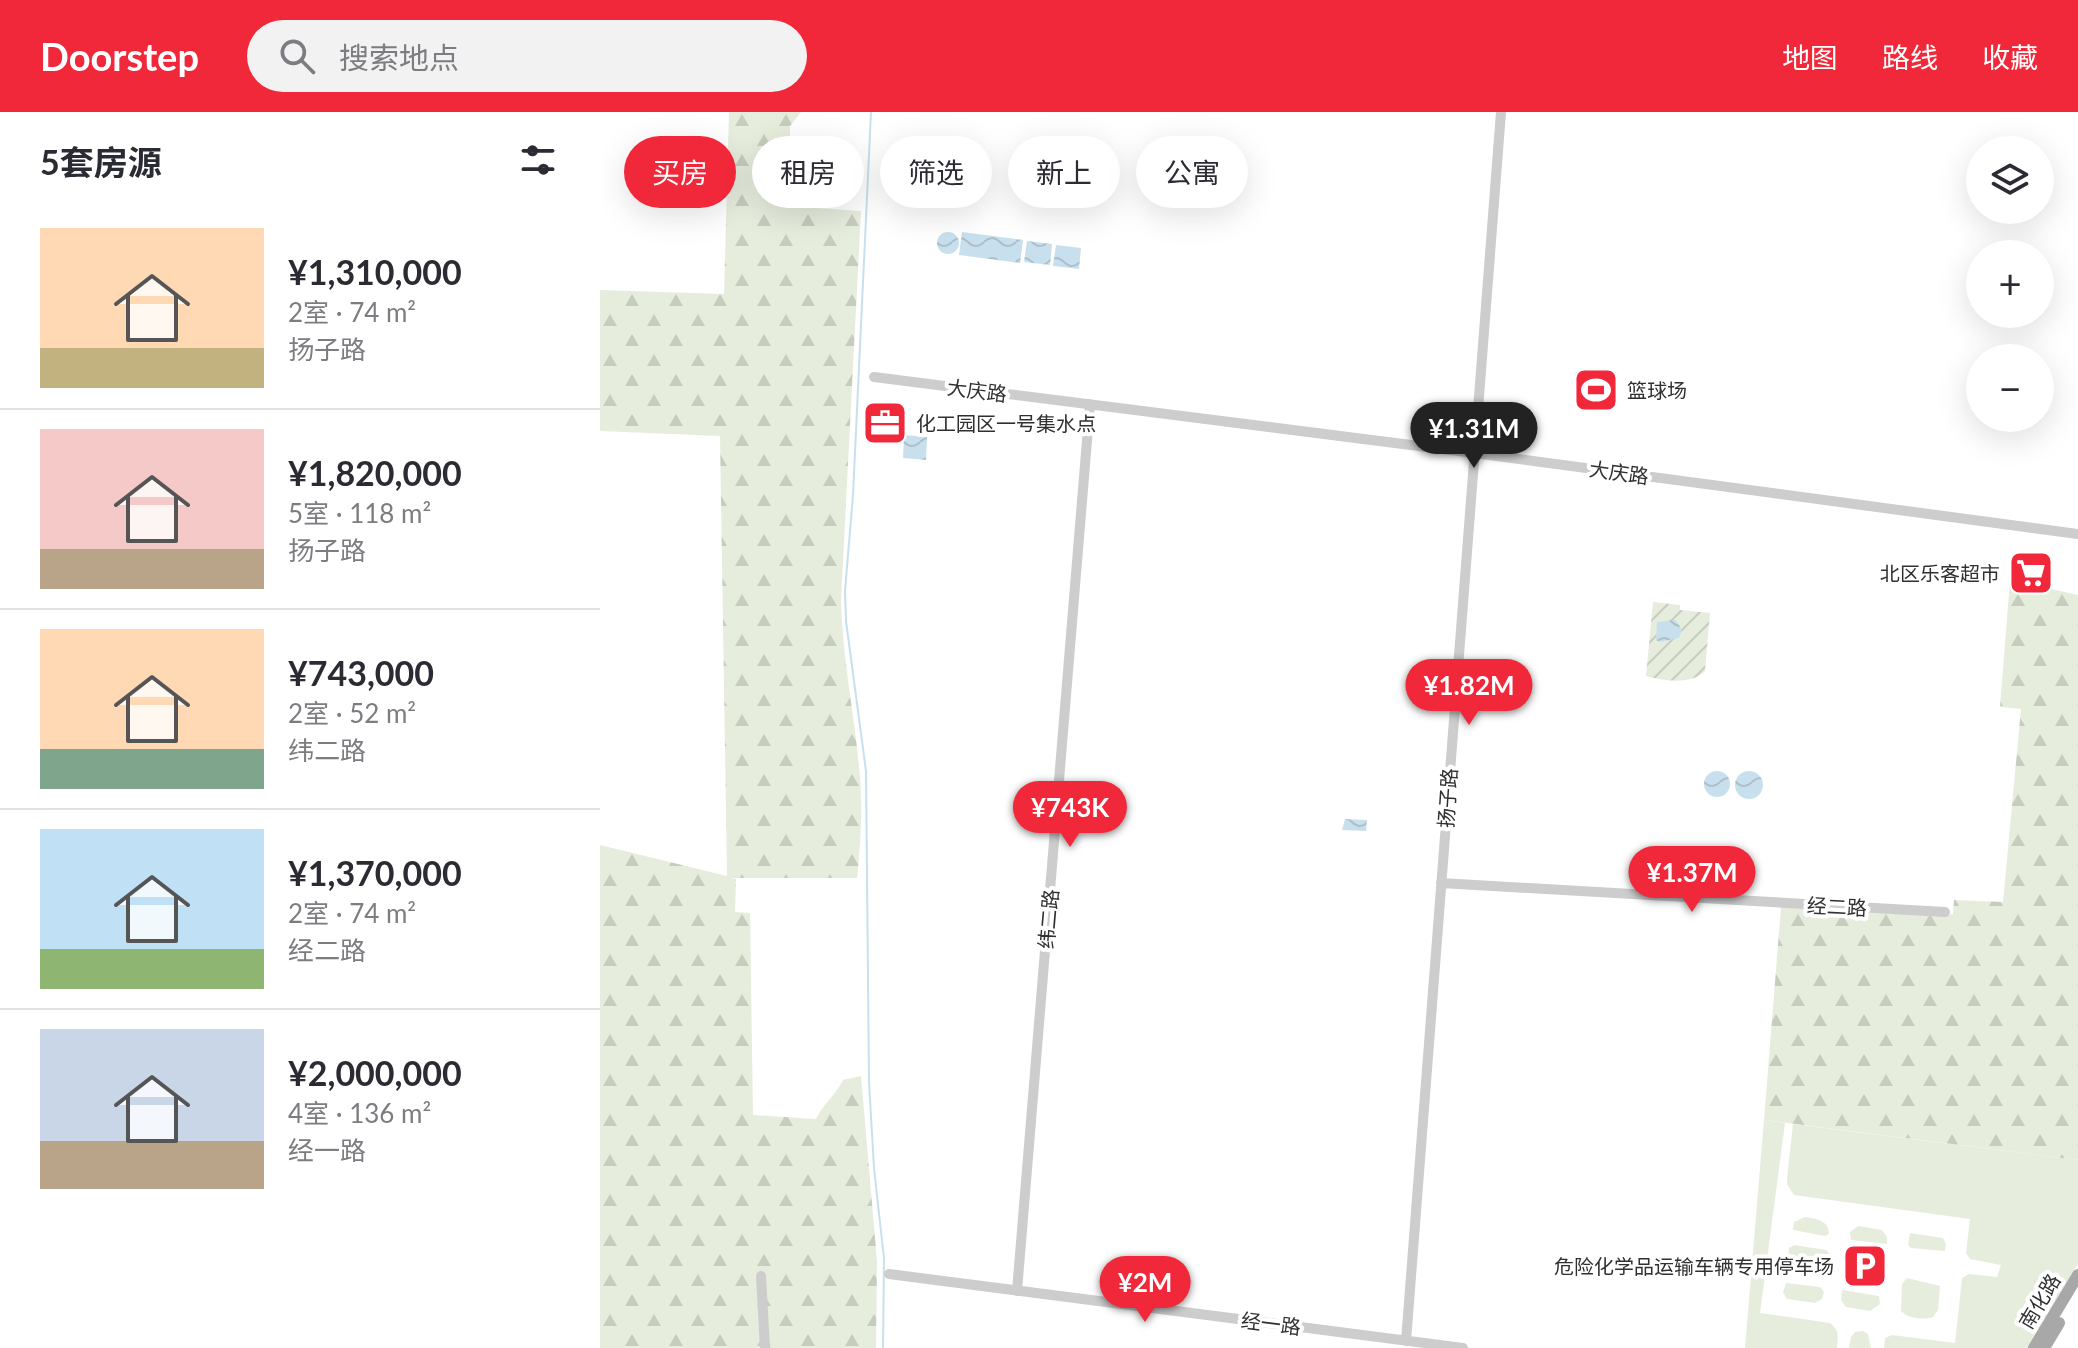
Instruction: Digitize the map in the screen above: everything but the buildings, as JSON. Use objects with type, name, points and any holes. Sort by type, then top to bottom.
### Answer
[{"type":"main road","name":"南化路","points":[[2034,1348],[2078,1275]]},
{"type":"main road","name":"南化路","points":[[2044,1348],[2078,1291]]},
{"type":"street","name":"扬子路","points":[[1406,1343],[1501,112]]},
{"type":"street","name":"大庆路","points":[[874,377],[2078,534]]},
{"type":"street","name":"纬二路","points":[[1017,1291],[1090,404]]},
{"type":"street","name":"经二路","points":[[1441,883],[1945,912]]},
{"type":"street","name":"经一路","points":[[889,1274],[1463,1348]]},
{"type":"street","points":[[761,1276],[765,1348]]},
{"type":"green space","points":[[729,112],[801,112],[790,126],[790,136],[752,136],[752,208],[861,211],[841,600],[860,781],[857,878],[731,878],[736,879],[735,912],[750,913],[753,1115],[816,1119],[843,1080],[861,1076],[877,1261],[876,1348],[600,1348],[600,845],[727,876],[720,436],[600,431],[600,290],[724,294],[726,208],[736,208],[736,136],[728,136]]},
{"type":"green space","name":"篮球场","points":[[1587,373],[1607,375],[1604,407],[1584,406]]},
{"type":"green space","points":[[2010,580],[2078,595],[2078,1160],[1764,1120],[1781,907],[1944,916],[1953,914],[1954,900],[2003,902],[2021,709],[2000,707]]},
{"type":"green space","points":[[1653,602],[1680,605],[1680,610],[1710,613],[1705,671],[1693,678],[1677,681],[1646,676]]},
{"type":"green space","points":[[1764,1120],[1785,1123],[1760,1313],[1830,1323],[1837,1332],[1837,1348],[1745,1348]]},
{"type":"green space","points":[[1793,1124],[2078,1160],[2078,1264],[2028,1348],[1884,1348],[1885,1338],[1892,1335],[1955,1343],[1962,1278],[1969,1274],[1997,1277],[2001,1265],[1970,1259],[1966,1253],[1970,1219],[1794,1195],[1787,1184]]},
{"type":"green space","points":[[1805,1217],[1824,1223],[1829,1234],[1825,1236],[1793,1230],[1794,1222]]},
{"type":"green space","points":[[1858,1226],[1882,1230],[1887,1244],[1851,1240],[1850,1232]]},
{"type":"green space","points":[[1910,1233],[1943,1238],[1945,1251],[1911,1248],[1908,1245]]},
{"type":"green space","points":[[1794,1245],[1826,1250],[1829,1253],[1826,1264],[1791,1262],[1788,1259],[1789,1248]]},
{"type":"green space","points":[[1849,1261],[1882,1266],[1884,1273],[1848,1271],[1846,1265]]},
{"type":"green space","points":[[1907,1278],[1940,1286],[1938,1310],[1933,1317],[1916,1318],[1901,1311],[1902,1284]]},
{"type":"green space","points":[[1786,1283],[1820,1287],[1824,1292],[1822,1299],[1815,1303],[1787,1299],[1783,1292]]},
{"type":"green space","points":[[1842,1290],[1879,1296],[1880,1304],[1870,1311],[1846,1307],[1841,1300]]},
{"type":"green space","points":[[1855,1332],[1868,1334],[1871,1348],[1849,1348]]},
{"type":"water","points":[[948,232],[956,235],[959,243],[956,251],[948,254],[940,251],[937,243],[940,235]]},
{"type":"water","points":[[962,232],[1023,240],[1020,263],[959,255]]},
{"type":"water","points":[[1027,241],[1052,244],[1050,265],[1024,262]]},
{"type":"water","points":[[1056,245],[1081,248],[1079,269],[1053,266]]},
{"type":"water","points":[[904,435],[927,437],[926,460],[903,458]]},
{"type":"water","points":[[1676,620],[1682,630],[1679,638],[1656,640],[1657,622]]},
{"type":"water","points":[[1717,771],[1726,775],[1730,784],[1726,793],[1717,797],[1708,793],[1704,784],[1708,775]]},
{"type":"water","points":[[1749,771],[1759,775],[1763,785],[1759,795],[1749,799],[1739,795],[1735,785],[1739,775]]},
{"type":"water","points":[[1345,819],[1367,820],[1366,831],[1342,830]]},
{"type":"waterway","points":[[871,112],[853,495],[845,591],[846,621],[866,771],[869,1082],[884,1259],[883,1348]]},
{"type":"place","name":"篮球场","points":[[1596,390]]},
{"type":"place","name":"化工园区一号集水点","points":[[885,423]]},
{"type":"place","name":"北区乐客超市","points":[[2031,573]]},
{"type":"place","name":"危险化学品运输车辆专用停车场","points":[[1865,1266]]}]
